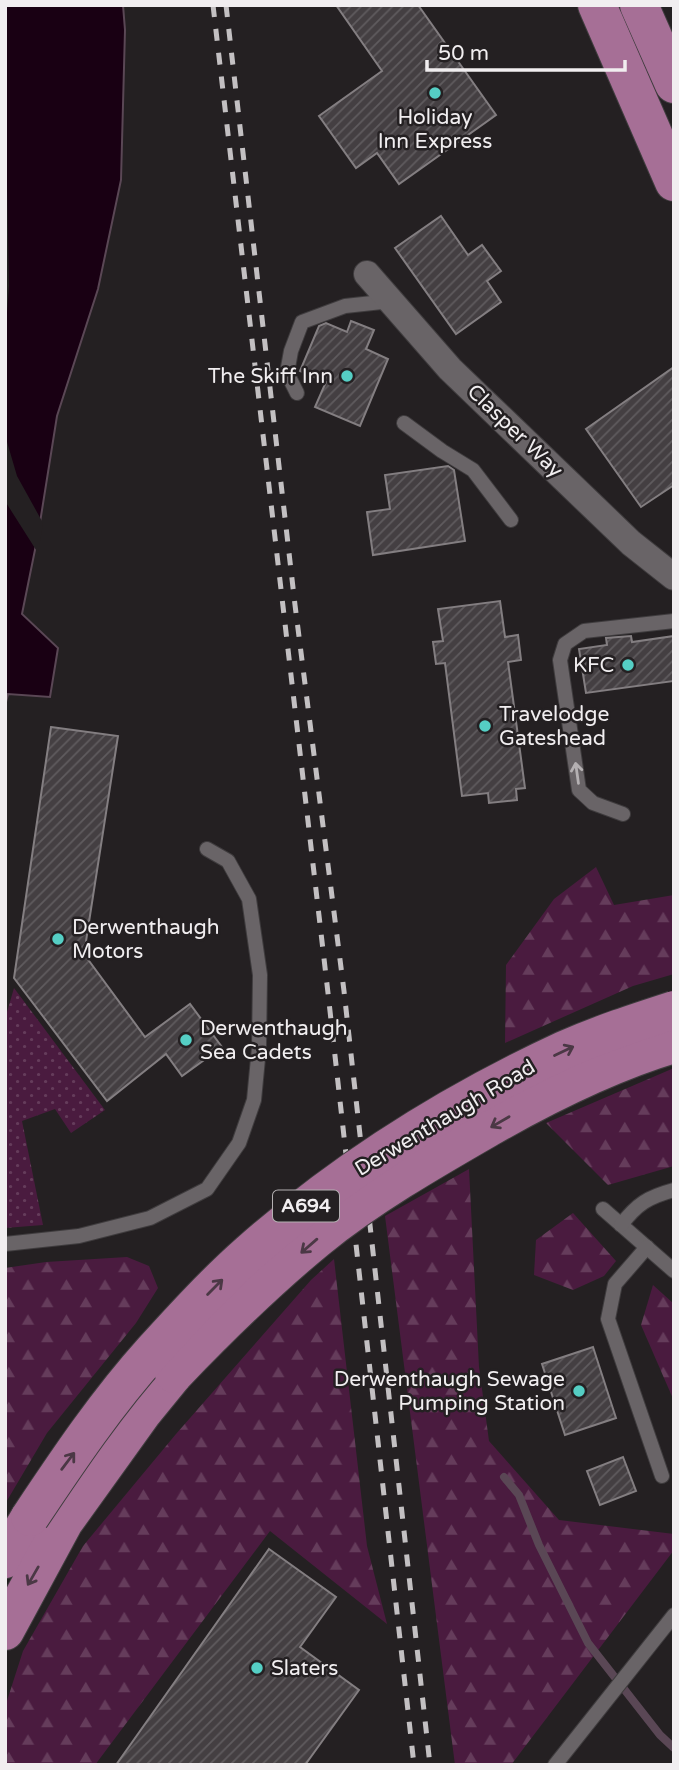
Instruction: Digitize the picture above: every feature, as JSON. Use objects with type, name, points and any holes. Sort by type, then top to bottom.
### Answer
[{"type":"main road","points":[[597,5],[674,182]]},
{"type":"main road","points":[[639,5],[674,84]]},
{"type":"main road","name":"Derwenthaugh Road","points":[[5,1631],[47,1519],[59,1473],[151,1353],[248,1254],[303,1208],[423,1126],[564,1050],[611,1030],[674,1010]]},
{"type":"main road","name":"A694","points":[[47,1519],[174,1374],[267,1282],[318,1238],[435,1159],[522,1109],[610,1068],[674,1044]]},
{"type":"main road","name":"Derwenthaugh Road","points":[[5,1559],[47,1519]]},
{"type":"street","name":"Clasper Way","points":[[367,274],[450,369],[631,543],[674,577]]},
{"type":"lane","points":[[297,393],[287,373],[291,351],[302,322],[345,306],[391,301]]},
{"type":"lane","points":[[404,423],[442,452],[474,470],[511,520]]},
{"type":"lane","points":[[623,814],[593,803],[579,790],[560,660],[565,644],[584,631],[674,621]]},
{"type":"lane","points":[[5,1244],[79,1236],[150,1218],[207,1189],[239,1143],[254,1100],[260,1048],[260,975],[249,899],[228,861],[207,849]]},
{"type":"lane","points":[[621,1225],[643,1201],[674,1189]]},
{"type":"lane","points":[[603,1209],[674,1271]]},
{"type":"lane","points":[[647,1247],[615,1284],[608,1319],[662,1476]]},
{"type":"lane","points":[[555,1765],[674,1615]]},
{"type":"lane","points":[[572,1765],[574,1740]]},
{"type":"green space","points":[[596,867],[614,905],[674,895],[674,974],[633,986],[505,1043],[506,965],[554,899]]},
{"type":"green space","points":[[14,988],[105,1110],[71,1133],[55,1109],[22,1121],[43,1225],[5,1228],[5,1019]]},
{"type":"green space","points":[[674,1068],[674,1166],[608,1185],[546,1123]]},
{"type":"green space","points":[[469,1169],[479,1367],[489,1441],[559,1520],[674,1534],[674,1550],[511,1765],[455,1765],[385,1216]]},
{"type":"green space","points":[[573,1213],[616,1261],[604,1276],[573,1290],[534,1275],[536,1240]]},
{"type":"green space","points":[[127,1257],[149,1266],[158,1288],[136,1323],[47,1433],[5,1504],[5,1268],[46,1262]]},
{"type":"green space","points":[[334,1259],[367,1546],[387,1624],[270,1531],[95,1765],[5,1765],[5,1707],[23,1651],[83,1546],[176,1434],[311,1280]]},
{"type":"green space","points":[[653,1285],[674,1304],[674,1401],[641,1325]]},
{"type":"shaded area","points":[[5,5],[123,5],[125,30],[121,180],[98,289],[57,416],[22,614],[58,648],[50,697],[8,694],[5,706]]},
{"type":"pier","points":[[5,82],[9,286],[5,339]]},
{"type":"pier","points":[[5,435],[17,476],[43,523],[38,553],[5,501]]},
{"type":"building","name":"Holiday Inn Express","points":[[336,5],[418,5],[496,115],[399,184],[377,153],[356,168],[319,116],[382,71]]},
{"type":"building","points":[[441,216],[468,255],[482,245],[501,271],[487,281],[501,302],[456,334],[395,248]]},
{"type":"building","name":"The Skiff Inn","points":[[351,321],[374,330],[366,349],[388,359],[360,426],[315,407],[326,382],[300,371],[319,326],[326,323],[347,332]]},
{"type":"building","points":[[674,367],[674,485],[641,507],[586,429]]},
{"type":"building","points":[[448,466],[454,470],[465,541],[373,555],[367,512],[390,509],[385,475]]},
{"type":"building","name":"Travelodge Gateshead","points":[[500,601],[505,637],[518,635],[521,660],[508,662],[525,788],[516,789],[517,800],[489,803],[488,793],[462,796],[445,663],[436,664],[433,642],[443,641],[438,609]]},
{"type":"building","name":"KFC","points":[[631,636],[632,642],[674,636],[674,681],[586,693],[579,649],[607,645],[606,638]]},
{"type":"building","points":[[51,727],[118,736],[84,954],[145,1037],[190,1004],[222,1047],[182,1076],[166,1054],[107,1101],[14,978]]},
{"type":"building","name":"Derwenthaugh Sewage Pumping Station","points":[[593,1347],[616,1418],[565,1435],[542,1364]]},
{"type":"building","points":[[623,1457],[636,1491],[600,1505],[587,1471]]},
{"type":"building","name":"Slaters","points":[[269,1549],[336,1597],[300,1647],[359,1690],[305,1765],[116,1765]]},
{"type":"waterway","points":[[504,1477],[519,1495],[539,1545],[588,1643],[660,1735],[674,1748]]},
{"type":"railway","points":[[213,5],[328,993],[414,1765]]},
{"type":"railway","points":[[226,5],[295,605],[344,991],[430,1765]]},
{"type":"place","name":"Holiday Inn Express","points":[[435,93]]},
{"type":"place","name":"The Skiff Inn","points":[[347,376]]},
{"type":"place","name":"KFC","points":[[628,665]]},
{"type":"place","name":"Travelodge Gateshead","points":[[485,726]]},
{"type":"place","name":"Derwenthaugh Motors","points":[[58,939]]},
{"type":"place","name":"Derwenthaugh Sea Cadets","points":[[186,1040]]},
{"type":"place","name":"Derwenthaugh Sewage Pumping Station","points":[[579,1391]]},
{"type":"place","name":"Slaters","points":[[257,1668]]}]
